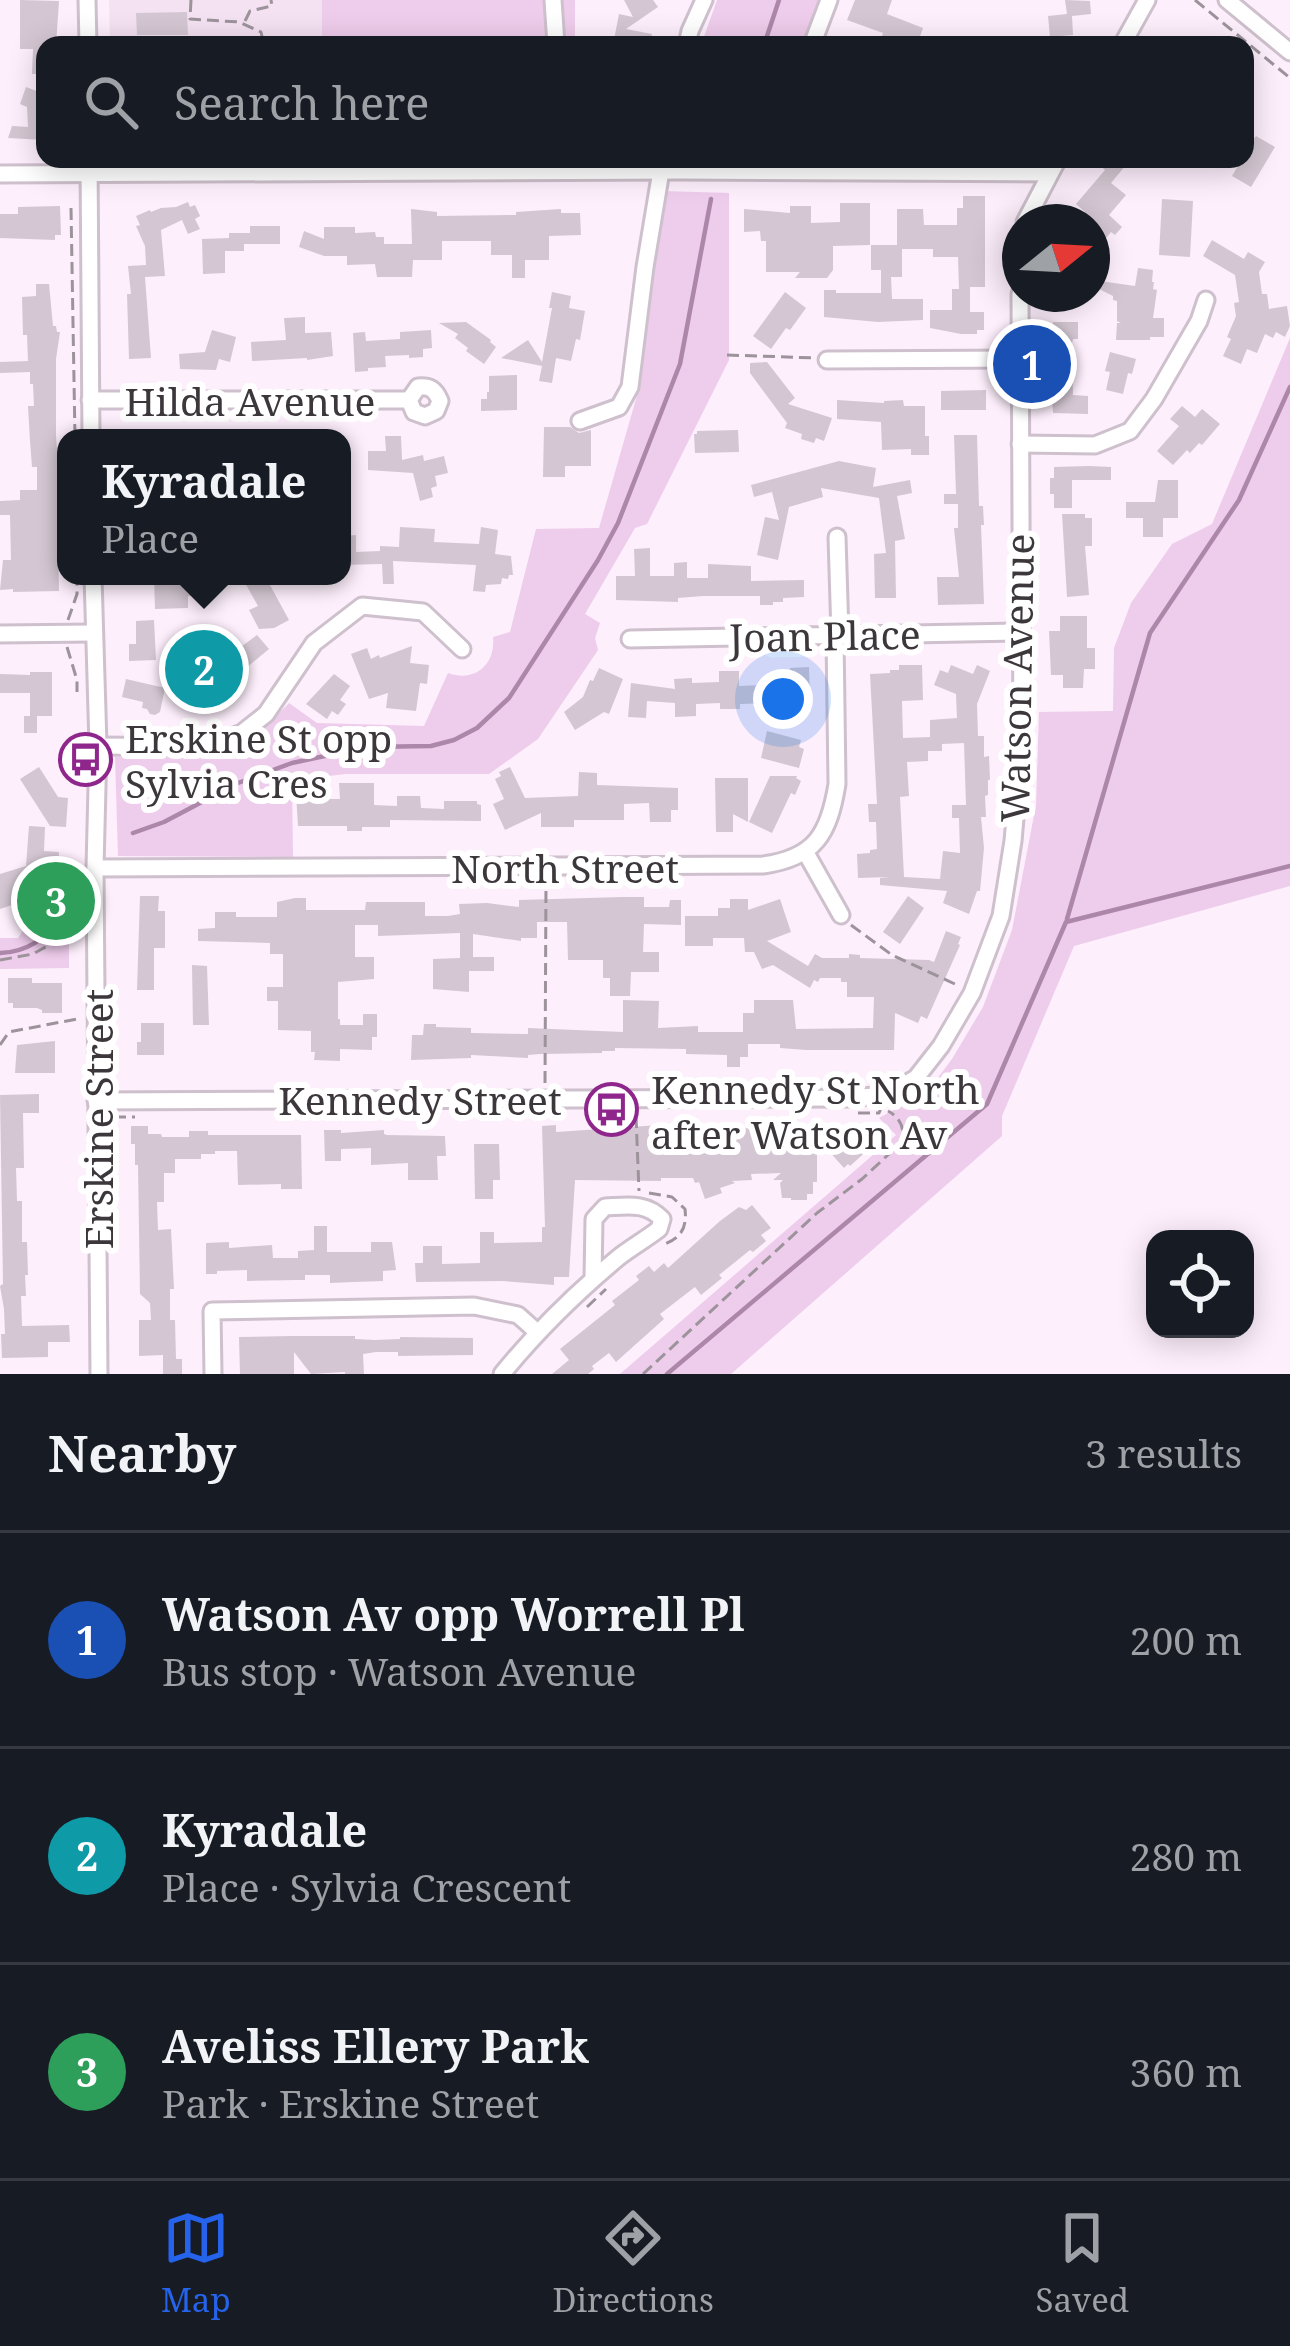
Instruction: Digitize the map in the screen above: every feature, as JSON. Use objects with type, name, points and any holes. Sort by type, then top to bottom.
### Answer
[{"type":"street","points":[[87,0],[88,36]]},
{"type":"street","points":[[554,0],[556,36]]},
{"type":"street","points":[[689,36],[704,0]]},
{"type":"street","points":[[816,36],[830,0]]},
{"type":"street","points":[[1127,36],[1147,0]]},
{"type":"street","points":[[1226,0],[1290,52]]},
{"type":"street","points":[[0,174],[76,168]]},
{"type":"street","points":[[89,168],[91,429]]},
{"type":"street","points":[[580,421],[619,407],[630,387],[645,267],[668,168]]},
{"type":"street","points":[[1034,204],[1053,168]]},
{"type":"street","points":[[1020,444],[1095,446],[1130,431],[1154,399],[1206,300]]},
{"type":"street","name":"Watson Avenue","points":[[884,1101],[916,1078],[940,1046],[972,993],[1000,916],[1022,740],[1020,312]]},
{"type":"street","points":[[826,360],[1020,359]]},
{"type":"street","name":"Hilda Avenue","points":[[91,400],[409,400]]},
{"type":"street","points":[[837,537],[837,784],[828,820],[806,854],[841,915]]},
{"type":"street","name":"Erskine Street","points":[[93,585],[98,746],[99,1374]]},
{"type":"street","points":[[98,746],[206,747],[242,733],[266,714],[314,643],[362,606],[423,612],[462,649]]},
{"type":"street","name":"Joan Place","points":[[630,638],[1021,632]]},
{"type":"street","points":[[0,634],[94,633]]},
{"type":"street","name":"North Street","points":[[95,868],[763,865],[806,854]]},
{"type":"street","name":"Kennedy Street","points":[[96,1101],[884,1101]]},
{"type":"street","points":[[502,1374],[537,1332],[593,1280],[659,1229],[662,1219],[653,1209],[605,1208],[594,1219],[593,1280]]},
{"type":"street","points":[[213,1374],[212,1311],[474,1306],[518,1315],[537,1332]]},
{"type":"path","points":[[191,0],[190,19],[244,24],[262,36]]},
{"type":"path","points":[[244,24],[250,11],[272,6],[271,0]]},
{"type":"path","points":[[1195,0],[1239,36]]},
{"type":"path","points":[[1254,48],[1290,78]]},
{"type":"path","points":[[71,208],[74,429]]},
{"type":"path","points":[[728,355],[808,357]]},
{"type":"path","points":[[67,624],[76,585]]},
{"type":"path","points":[[67,643],[77,692]]},
{"type":"path","points":[[545,1088],[546,876]]},
{"type":"path","points":[[855,928],[892,955],[964,988]]},
{"type":"path","points":[[0,960],[33,954],[67,934],[76,934]]},
{"type":"path","points":[[0,1045],[9,1032],[77,1018]]},
{"type":"path","points":[[643,1374],[903,1141],[904,1129],[884,1101]]},
{"type":"path","points":[[636,1115],[639,1194]]},
{"type":"shaded area","points":[[109,0],[322,0],[322,36],[110,36]]},
{"type":"shaded area","points":[[322,0],[575,0],[575,36],[322,36]]},
{"type":"shaded area","points":[[717,0],[822,0],[808,36],[704,36]]},
{"type":"shaded area","points":[[663,191],[729,193],[729,360],[647,524],[635,528],[585,614],[600,623],[595,638],[598,650],[538,739],[489,774],[346,774],[292,780],[293,857],[118,856],[115,757],[188,755],[229,746],[268,723],[289,703],[317,723],[424,726],[448,673],[466,676],[481,669],[491,656],[493,637],[510,632],[536,529],[599,528],[640,385]]},
{"type":"shaded area","points":[[1290,338],[1290,886],[1074,946],[1002,1116],[1002,1136],[731,1374],[620,1374],[896,1135],[879,1118],[928,1091],[952,1059],[983,1007],[1012,930],[1036,805],[1039,712],[1113,711],[1114,648],[1131,603],[1172,544],[1212,524]]},
{"type":"shaded area","points":[[69,864],[69,968],[0,969],[0,938],[18,938]]},
{"type":"building","points":[[20,0],[59,1],[57,36],[36,36],[36,74],[32,74],[33,49],[20,49]]},
{"type":"building","points":[[624,0],[653,0],[658,7],[626,29],[652,36],[615,36],[619,14],[633,17]]},
{"type":"building","points":[[855,0],[892,0],[887,14],[923,28],[920,36],[882,36],[847,20]]},
{"type":"building","points":[[1065,0],[1090,1],[1091,14],[1072,16],[1073,35],[1050,36],[1048,16],[1067,14]]},
{"type":"building","points":[[187,12],[188,35],[137,35],[136,13]]},
{"type":"building","points":[[26,87],[36,91],[36,140],[8,138],[12,126],[28,127],[27,107],[20,104]]},
{"type":"building","points":[[1256,136],[1275,147],[1251,187],[1232,176],[1237,168],[1254,168]]},
{"type":"building","points":[[1103,168],[1124,168],[1111,183],[1126,195],[1110,214],[1110,204],[1076,204]]},
{"type":"building","points":[[963,196],[985,196],[985,287],[970,287],[970,312],[984,312],[984,330],[961,334],[930,328],[930,310],[952,310],[952,289],[959,289],[958,257],[933,257],[933,249],[902,249],[902,277],[891,277],[892,299],[923,299],[923,320],[824,317],[824,290],[881,293],[881,270],[871,270],[871,245],[897,245],[897,209],[923,209],[924,225],[957,225]]},
{"type":"building","points":[[1162,199],[1193,201],[1190,257],[1159,255]]},
{"type":"building","points":[[188,202],[200,216],[195,219],[200,229],[188,234],[182,220],[161,230],[165,276],[145,277],[151,358],[129,359],[128,266],[146,265],[136,216]]},
{"type":"building","points":[[840,203],[870,203],[870,245],[833,246],[833,270],[827,278],[766,272],[766,241],[761,241],[760,231],[744,232],[744,209],[790,213],[790,206],[811,206],[811,223],[840,222]]},
{"type":"building","points":[[60,206],[61,235],[55,235],[55,240],[0,238],[0,214],[18,214],[18,207]]},
{"type":"building","points":[[411,209],[437,212],[437,216],[561,209],[561,213],[580,213],[581,235],[549,236],[549,260],[525,260],[525,278],[512,278],[512,255],[491,255],[491,241],[442,241],[442,260],[413,260],[412,277],[377,277],[375,264],[347,265],[347,256],[324,256],[299,247],[304,231],[324,239],[324,227],[355,227],[355,233],[375,232],[376,237],[384,237],[384,244],[412,244]]},
{"type":"building","points":[[1110,216],[1122,227],[1115,235]]},
{"type":"building","points":[[250,226],[280,226],[280,244],[244,244],[244,251],[225,251],[225,273],[203,274],[202,239],[250,233]]},
{"type":"building","points":[[1212,240],[1244,259],[1248,252],[1265,262],[1259,272],[1269,309],[1287,306],[1290,326],[1285,337],[1276,332],[1273,338],[1265,334],[1257,353],[1247,349],[1241,364],[1223,356],[1236,316],[1234,303],[1239,302],[1235,275],[1203,256]]},
{"type":"building","points":[[1138,268],[1153,270],[1153,289],[1157,290],[1153,318],[1164,318],[1164,337],[1116,340],[1117,323],[1121,323],[1110,282],[1135,286]]},
{"type":"building","points":[[36,284],[49,284],[53,326],[60,332],[56,359],[59,591],[13,592],[0,590],[3,560],[11,560],[10,515],[0,515],[0,501],[20,500],[20,490],[37,490],[28,406],[34,406],[33,384],[30,372],[0,373],[0,362],[28,361],[22,297],[36,296]]},
{"type":"building","points":[[552,292],[571,296],[569,308],[585,311],[571,361],[556,358],[552,383],[539,381],[542,366],[501,358],[528,340],[542,362]]},
{"type":"building","points":[[785,292],[806,308],[771,349],[753,336]]},
{"type":"building","points":[[305,317],[305,333],[331,332],[333,356],[252,361],[251,342],[286,340],[284,318]]},
{"type":"building","points":[[466,322],[496,347],[484,364],[466,351],[455,338],[458,334],[439,323]]},
{"type":"building","points":[[1053,322],[1078,322],[1078,339],[1072,343],[1073,395],[1088,396],[1088,414],[1053,413],[1049,354]]},
{"type":"building","points":[[212,330],[236,337],[230,362],[219,359],[216,370],[180,369],[179,354],[205,352]]},
{"type":"building","points":[[431,330],[432,348],[423,349],[423,357],[385,356],[386,367],[355,372],[353,333],[365,332],[366,341],[400,339],[400,332]]},
{"type":"building","points":[[1110,352],[1136,359],[1123,394],[1106,390]]},
{"type":"building","points":[[767,362],[795,398],[788,404],[832,418],[824,441],[801,439],[802,434],[785,428],[787,423],[750,373],[750,363]]},
{"type":"building","points":[[517,375],[517,410],[481,411],[489,376]]},
{"type":"building","points":[[986,390],[986,410],[941,410],[941,391]]},
{"type":"building","points":[[837,400],[903,400],[904,406],[925,406],[929,455],[911,455],[911,449],[882,450],[881,422],[837,419]]},
{"type":"building","points":[[1182,406],[1195,417],[1202,409],[1220,424],[1202,445],[1190,453],[1187,450],[1173,465],[1157,451],[1179,426],[1170,419]]},
{"type":"building","points":[[544,427],[570,427],[579,433],[591,430],[591,466],[565,466],[565,477],[543,477]]},
{"type":"building","points":[[738,430],[739,452],[695,453],[697,431]]},
{"type":"building","points":[[954,435],[977,435],[984,604],[938,605],[937,577],[959,577],[954,528],[958,528],[958,504],[944,504],[944,494],[956,494]]},
{"type":"building","points":[[385,436],[401,436],[402,460],[444,456],[448,473],[435,476],[433,497],[420,501],[413,473],[368,470],[368,451],[386,451]]},
{"type":"building","points":[[839,461],[876,468],[873,487],[910,480],[912,493],[897,496],[905,539],[895,541],[896,598],[875,598],[874,554],[886,553],[879,498],[821,488],[823,497],[789,507],[778,560],[757,555],[765,517],[779,520],[772,492],[754,497],[751,485]]},
{"type":"building","points":[[1054,467],[1111,467],[1111,480],[1072,480],[1072,508],[1054,508],[1050,478],[1054,478]]},
{"type":"building","points":[[1158,480],[1178,480],[1178,518],[1163,518],[1163,537],[1143,537],[1143,518],[1126,518],[1126,502],[1155,502]]},
{"type":"building","points":[[1062,514],[1092,518],[1092,546],[1085,546],[1089,595],[1067,597]]},
{"type":"building","points":[[400,527],[435,529],[434,542],[479,544],[481,527],[498,530],[495,554],[511,556],[513,575],[502,578],[501,584],[486,585],[485,592],[473,591],[476,565],[393,561],[394,584],[383,584],[382,564],[351,565],[351,535],[356,535],[356,552],[399,547]]},
{"type":"building","points":[[650,548],[650,576],[674,576],[674,563],[687,562],[687,578],[708,578],[708,564],[751,566],[751,581],[804,580],[804,597],[783,598],[773,605],[760,605],[760,596],[703,596],[678,598],[678,602],[616,600],[616,576],[635,576],[634,549]]},
{"type":"building","points":[[154,585],[190,585],[188,608],[155,609]]},
{"type":"building","points":[[246,585],[270,585],[289,620],[259,629],[249,610],[258,606]]},
{"type":"building","points":[[1060,616],[1087,616],[1087,648],[1095,648],[1095,669],[1084,669],[1083,688],[1063,688],[1063,675],[1051,675],[1049,631],[1060,631]]},
{"type":"building","points":[[154,620],[156,660],[129,661],[129,644],[136,644],[136,621]]},
{"type":"building","points":[[257,635],[269,649],[234,678],[202,689],[166,686],[166,673],[188,673],[184,656],[200,651],[205,667],[219,663]]},
{"type":"building","points":[[412,646],[410,663],[429,665],[427,684],[420,683],[416,711],[386,708],[388,693],[369,699],[351,654],[367,648],[371,659],[380,658]]},
{"type":"building","points":[[899,665],[922,665],[923,700],[902,701],[903,738],[930,737],[930,720],[957,718],[956,694],[934,685],[940,670],[948,673],[951,665],[973,674],[977,665],[990,671],[977,704],[978,736],[984,736],[990,780],[986,817],[981,817],[980,891],[969,914],[943,903],[947,891],[880,885],[880,878],[889,877],[858,878],[857,854],[877,849],[876,822],[869,822],[868,804],[877,804],[870,674],[899,670]],"holes":[[[964,743],[966,805],[952,805],[952,818],[959,818],[960,853],[943,851],[940,879],[904,877],[900,797],[909,796],[907,762],[928,761],[928,751],[942,751],[942,744]]]},
{"type":"building","points":[[809,667],[810,702],[771,708],[771,703],[740,704],[740,709],[720,709],[720,703],[696,704],[696,716],[675,717],[675,703],[647,701],[646,718],[628,717],[631,683],[675,689],[674,679],[719,682],[719,671],[739,671],[739,686],[762,685],[762,680],[791,679],[790,668]]},
{"type":"building","points":[[599,668],[623,679],[609,714],[604,712],[575,730],[564,712],[583,697]]},
{"type":"building","points":[[52,672],[52,716],[37,716],[37,733],[24,733],[30,693],[0,693],[0,674]]},
{"type":"building","points":[[334,674],[350,686],[340,700],[346,704],[338,715],[332,711],[327,719],[306,704]]},
{"type":"building","points":[[126,679],[165,688],[160,712],[150,714],[142,708],[143,702],[122,697]]},
{"type":"building","points":[[767,731],[801,740],[799,747],[804,749],[799,768],[761,758]]},
{"type":"building","points":[[39,767],[58,797],[68,798],[66,827],[50,826],[20,779]]},
{"type":"building","points":[[510,767],[525,798],[578,796],[579,772],[597,773],[597,785],[678,788],[678,810],[671,810],[671,822],[650,822],[649,803],[624,804],[624,820],[574,820],[574,827],[541,827],[541,813],[505,830],[493,804],[504,799],[495,779]]},
{"type":"building","points":[[770,776],[797,776],[801,781],[772,833],[749,822]]},
{"type":"building","points":[[715,778],[748,778],[748,822],[733,814],[733,832],[716,832]]},
{"type":"building","points":[[339,783],[374,783],[374,805],[397,806],[397,796],[420,796],[421,808],[444,809],[444,801],[477,801],[481,821],[390,820],[390,827],[362,827],[362,831],[347,831],[347,826],[298,826],[296,793],[310,794],[310,799],[340,799]]},
{"type":"building","points":[[29,826],[45,827],[44,851],[59,852],[58,871],[41,869],[41,877],[19,875],[27,900],[0,909],[0,874],[26,866]]},
{"type":"building","points":[[140,896],[159,896],[158,911],[165,911],[165,948],[154,948],[154,990],[137,990]]},
{"type":"building","points":[[908,896],[924,908],[900,944],[883,932]]},
{"type":"building","points":[[644,897],[644,907],[669,907],[670,900],[681,900],[681,925],[644,924],[643,952],[659,952],[659,972],[631,972],[630,996],[610,996],[603,960],[568,960],[567,922],[537,922],[537,938],[521,941],[473,934],[473,957],[494,957],[494,971],[469,971],[469,992],[433,989],[433,959],[460,958],[460,933],[378,936],[378,925],[355,925],[355,957],[374,957],[374,979],[338,982],[338,1019],[340,1025],[363,1025],[363,1014],[377,1014],[377,1037],[372,1037],[372,1050],[340,1049],[340,1061],[314,1060],[311,1031],[278,1030],[278,1001],[267,1001],[267,987],[283,987],[283,954],[270,954],[270,943],[198,941],[198,929],[215,928],[215,912],[277,917],[277,902],[295,898],[306,898],[306,910],[365,910],[366,902],[425,902],[425,916],[448,916],[460,914],[459,904],[519,907],[519,900]]},
{"type":"building","points":[[730,899],[748,899],[748,910],[780,899],[791,932],[767,941],[808,966],[815,954],[934,962],[946,931],[961,937],[960,945],[927,1019],[921,1016],[918,1023],[895,1013],[894,1050],[806,1050],[748,1044],[748,1057],[740,1057],[740,1067],[727,1067],[727,1055],[686,1054],[686,1049],[615,1048],[528,1058],[471,1055],[411,1060],[412,1035],[423,1035],[424,1024],[471,1028],[471,1033],[528,1034],[528,1028],[623,1032],[623,1000],[659,1001],[658,1028],[698,1026],[698,1032],[743,1032],[743,1013],[754,1013],[754,1000],[793,1000],[796,1029],[873,1028],[874,997],[847,997],[847,982],[841,978],[820,978],[810,988],[773,965],[762,969],[754,952],[745,952],[744,938],[713,938],[713,946],[685,946],[685,916],[718,916],[718,908],[730,908]]},
{"type":"building","points":[[192,965],[207,966],[209,1025],[193,1025]]},
{"type":"building","points":[[8,978],[62,983],[62,1013],[13,1008],[8,1003]]},
{"type":"building","points":[[141,1023],[164,1023],[164,1055],[137,1055]]},
{"type":"building","points":[[55,1041],[55,1073],[15,1073],[17,1045]]},
{"type":"building","points":[[39,1094],[39,1113],[23,1113],[24,1168],[16,1168],[22,1242],[27,1242],[22,1326],[69,1325],[70,1342],[48,1342],[48,1357],[2,1358],[0,1095]]},
{"type":"building","points":[[866,1124],[880,1139],[844,1168],[827,1149],[850,1128],[855,1134]]},
{"type":"building","points":[[556,1125],[556,1132],[660,1125],[660,1129],[756,1128],[756,1135],[809,1130],[817,1134],[817,1182],[807,1200],[791,1200],[782,1198],[783,1180],[773,1180],[781,1173],[751,1174],[752,1180],[732,1181],[735,1183],[720,1188],[722,1193],[705,1199],[693,1178],[575,1180],[569,1277],[554,1277],[554,1285],[416,1282],[415,1263],[423,1263],[423,1246],[442,1246],[442,1264],[480,1263],[480,1232],[494,1232],[494,1243],[542,1242],[542,1126]]},
{"type":"building","points":[[131,1126],[148,1126],[148,1134],[162,1137],[189,1137],[189,1131],[301,1135],[302,1189],[281,1189],[281,1184],[238,1185],[237,1151],[175,1159],[175,1173],[164,1173],[164,1202],[157,1202],[158,1230],[171,1229],[174,1289],[170,1289],[170,1320],[175,1320],[176,1359],[182,1359],[182,1374],[163,1374],[163,1355],[139,1356],[139,1320],[151,1320],[150,1303],[140,1294],[138,1165]]},
{"type":"building","points":[[324,1130],[445,1136],[446,1156],[437,1156],[438,1180],[408,1180],[408,1163],[371,1165],[371,1148],[341,1149],[341,1161],[325,1161]]},
{"type":"building","points":[[474,1144],[499,1144],[500,1180],[493,1180],[493,1199],[475,1199]]},
{"type":"building","points":[[752,1205],[771,1228],[761,1235],[766,1241],[753,1252],[719,1275],[722,1278],[701,1295],[695,1287],[660,1314],[664,1319],[616,1362],[609,1353],[588,1374],[552,1374],[569,1360],[560,1349],[615,1305],[612,1301],[639,1280],[636,1276],[649,1266],[654,1272],[664,1263],[668,1268],[720,1221],[739,1207],[746,1210]]},
{"type":"building","points":[[314,1226],[327,1226],[327,1252],[371,1252],[371,1242],[392,1242],[396,1270],[383,1271],[383,1281],[330,1283],[330,1275],[247,1281],[247,1270],[206,1274],[206,1243],[229,1242],[229,1248],[272,1245],[273,1258],[298,1258],[298,1251],[314,1250]]},
{"type":"building","points":[[239,1337],[375,1340],[473,1338],[473,1355],[376,1352],[363,1354],[364,1374],[311,1374],[294,1352],[294,1374],[240,1374]]},
{"type":"waterway","points":[[767,36],[779,0]]},
{"type":"waterway","points":[[133,833],[292,763],[367,747],[431,746],[454,740],[477,728],[509,698],[618,523],[680,364],[711,199]]},
{"type":"waterway","points":[[1067,919],[1150,633],[1239,500],[1290,387]]},
{"type":"waterway","points":[[667,1374],[987,1104],[1066,922],[1290,866]]},
{"type":"waterway","points":[[0,953],[35,943],[63,918]]},
{"type":"place","name":"Watson Av opp Worrell Pl","points":[[1032,364]]},
{"type":"place","name":"Kyradale","points":[[204,669]]},
{"type":"place","name":"Erskine St opp Sylvia Cres","points":[[86,759]]},
{"type":"place","name":"Aveliss Ellery Park","points":[[56,901]]},
{"type":"place","name":"Kennedy St North after Watson Av","points":[[612,1110]]}]
